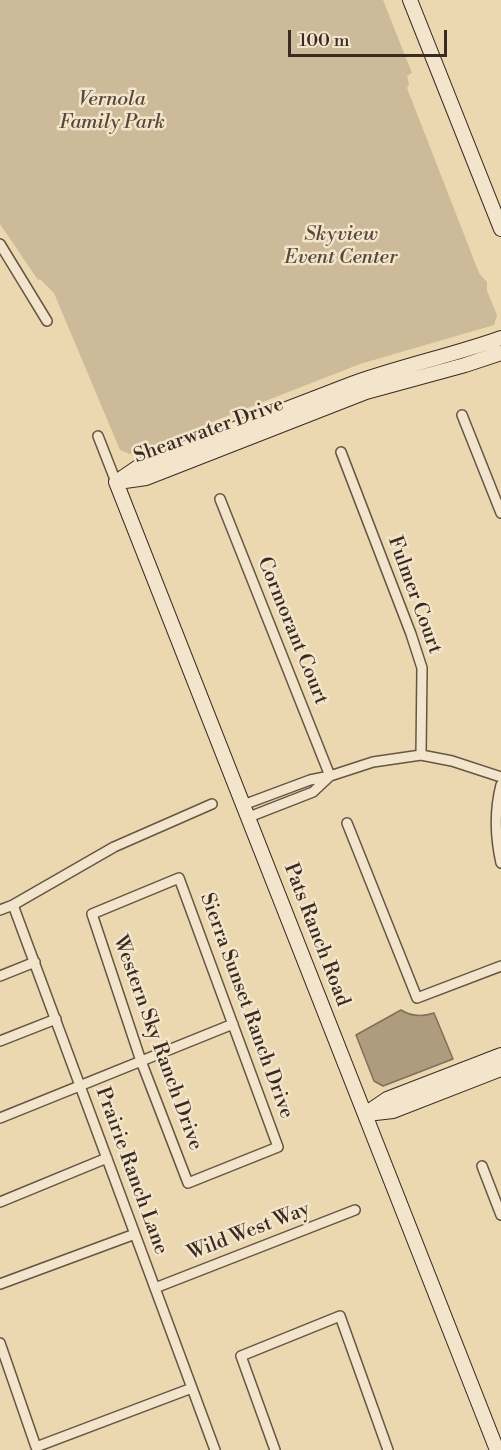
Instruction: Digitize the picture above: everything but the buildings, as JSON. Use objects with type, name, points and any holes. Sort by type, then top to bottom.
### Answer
[{"type":"street","points":[[410,0],[501,229]]},
{"type":"street","points":[[0,244],[47,321]]},
{"type":"street","name":"Shearwater Drive","points":[[116,482],[141,465],[354,383],[385,372],[465,351],[501,338]]},
{"type":"street","name":"Shearwater Drive","points":[[116,482],[146,478],[366,392],[501,353]]},
{"type":"street","points":[[462,415],[501,513]]},
{"type":"street","name":"Pats Ranch Road","points":[[98,436],[497,1450]]},
{"type":"street","name":"Fulmer Court","points":[[341,452],[422,668],[421,755]]},
{"type":"street","name":"Cormorant Court","points":[[220,499],[330,776]]},
{"type":"street","points":[[246,811],[310,780],[373,762],[421,755],[452,761],[501,777]]},
{"type":"street","points":[[501,785],[495,824],[501,863]]},
{"type":"street","points":[[0,910],[14,905],[114,847],[212,804]]},
{"type":"street","points":[[347,823],[417,998],[501,966]]},
{"type":"street","name":"Sierra Sunset Ranch Drive","points":[[92,914],[180,878],[278,1147],[188,1183]]},
{"type":"street","name":"Prairie Ranch Lane","points":[[14,905],[215,1450]]},
{"type":"street","name":"Western Sky Ranch Drive","points":[[92,914],[141,1060],[188,1183]]},
{"type":"street","points":[[0,975],[35,962]]},
{"type":"street","points":[[0,1041],[56,1019]]},
{"type":"street","points":[[0,1118],[233,1024]]},
{"type":"street","points":[[365,1114],[387,1100],[501,1055]]},
{"type":"street","points":[[365,1114],[393,1111],[501,1069]]},
{"type":"street","points":[[0,1202],[107,1158]]},
{"type":"street","points":[[482,1166],[501,1215]]},
{"type":"street","name":"Wild West Way","points":[[155,1288],[355,1210]]},
{"type":"street","points":[[0,1284],[135,1234]]},
{"type":"street","points":[[275,1450],[241,1356],[340,1316],[388,1450]]},
{"type":"street","points":[[0,1343],[36,1447],[192,1388]]},
{"type":"green space","points":[[0,0],[383,0],[412,73],[407,76],[409,84],[407,88],[479,273],[487,282],[487,291],[497,315],[494,325],[360,364],[130,454],[120,450],[54,293],[40,279],[38,280],[0,224]]},
{"type":"shaded area","points":[[401,1010],[417,1016],[434,1013],[453,1059],[383,1086],[374,1081],[356,1035]]},
{"type":"park label","name":"Vernola Family Park","points":[[112,112]]},
{"type":"park label","name":"Skyview Event Center","points":[[341,246]]}]
